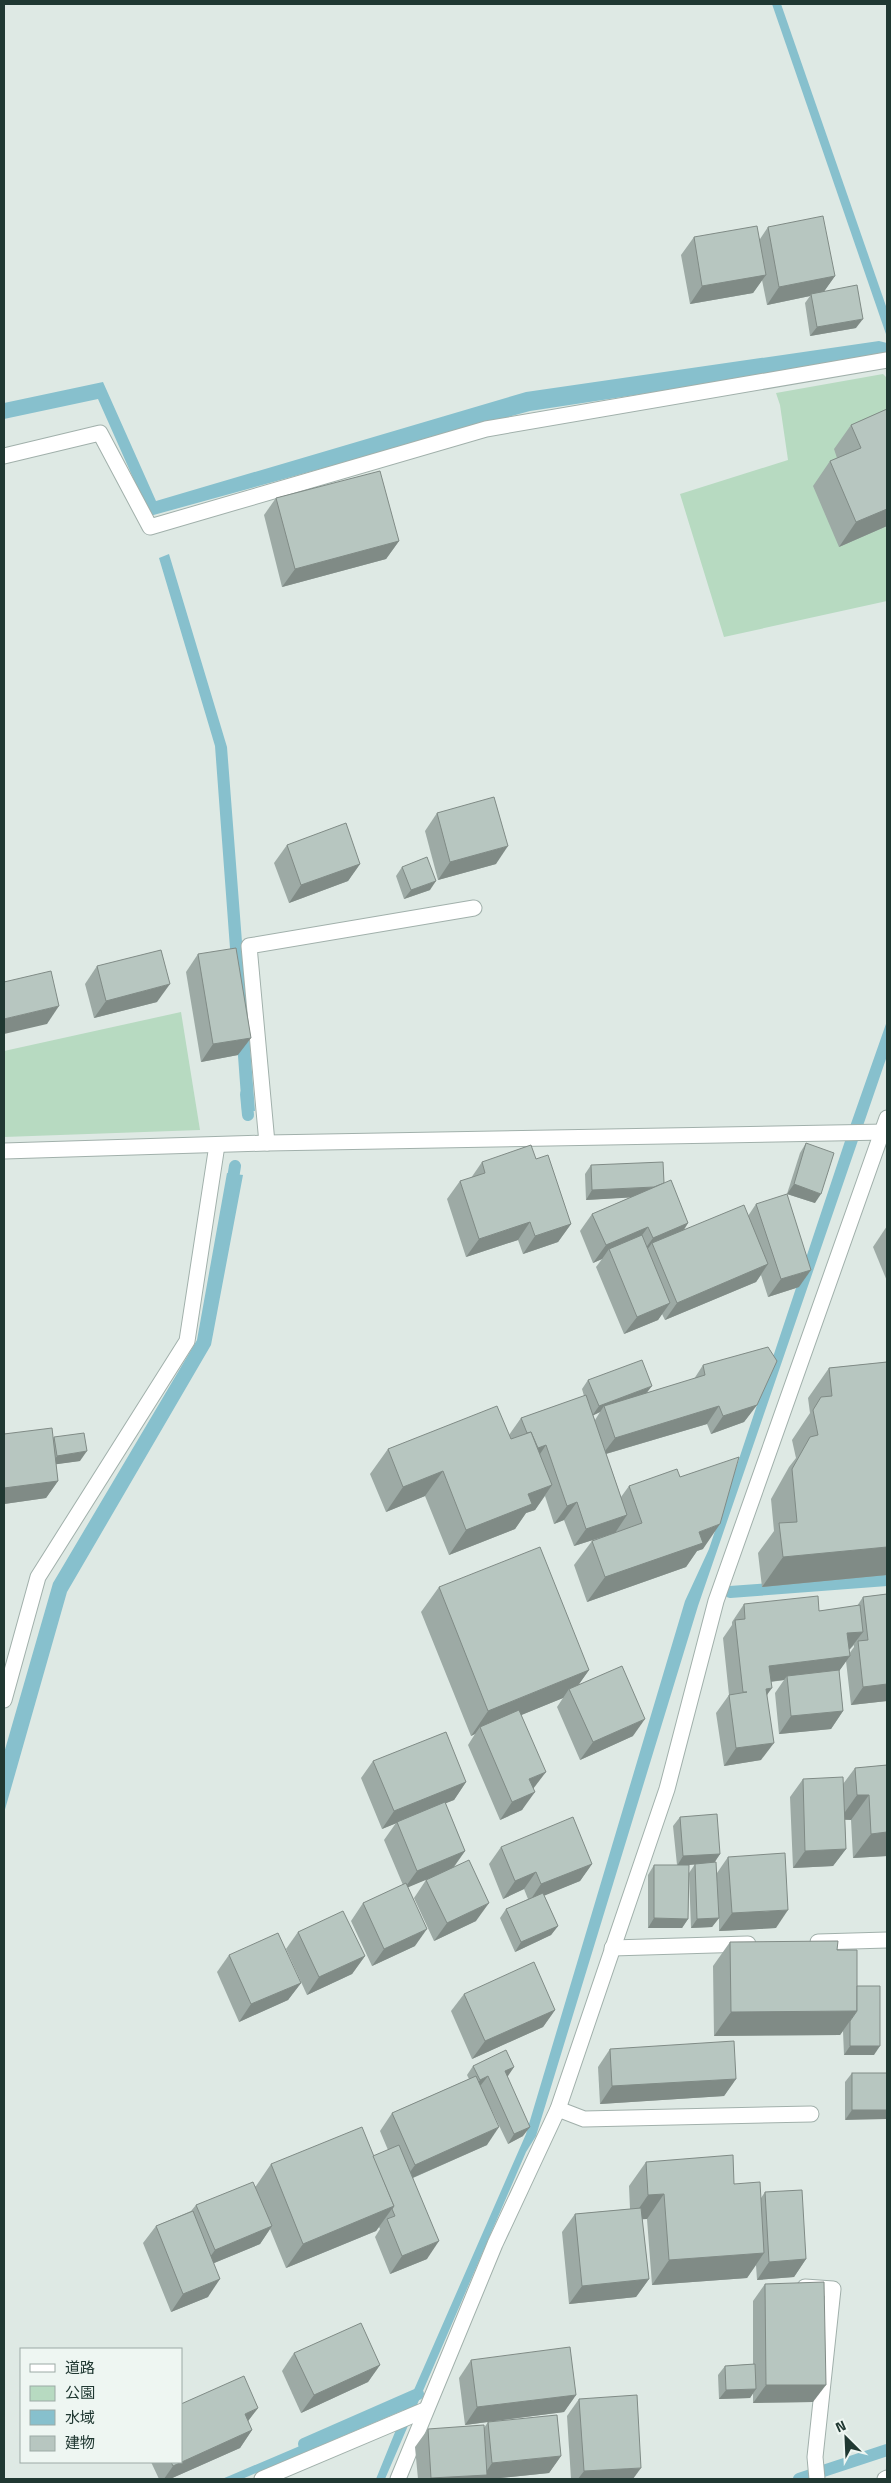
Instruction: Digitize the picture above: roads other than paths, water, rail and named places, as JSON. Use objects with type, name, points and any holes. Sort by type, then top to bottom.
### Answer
[{"type":"street","points":[[4,456],[100,434],[150,527],[486,429],[887,360]]},
{"type":"street","points":[[267,1143],[249,946],[474,908]]},
{"type":"street","points":[[4,1151],[886,1128],[716,1600],[667,1789],[558,2109],[495,2244],[421,2412],[398,2479]]},
{"type":"street","points":[[4,1700],[38,1577],[187,1341],[217,1144]]},
{"type":"street","points":[[799,1943],[887,1940]]},
{"type":"street","points":[[612,1948],[759,1944]]},
{"type":"street","points":[[558,2109],[584,2119],[811,2114]]},
{"type":"street","points":[[805,2287],[833,2289],[816,2458],[816,2479]]},
{"type":"street","points":[[262,2479],[421,2412]]},
{"type":"water","points":[[772,4],[781,4],[887,309],[887,337]]},
{"type":"water","points":[[879,341],[887,343],[887,357],[530,411],[150,516],[98,399],[4,419],[4,403],[103,382],[156,501],[526,392]]},
{"type":"water","points":[[169,554],[227,747],[255,1111],[242,1110],[215,746],[159,558]]},
{"type":"water","points":[[887,1021],[887,1056],[698,1606],[536,2136],[526,2152],[385,2479],[376,2479],[404,2410],[242,2479],[222,2479],[410,2399],[526,2134],[685,1601],[709,1549]]},
{"type":"water","points":[[227,1173],[243,1175],[211,1345],[67,1592],[4,1813],[4,1753],[53,1583],[197,1340]]},
{"type":"waterway","points":[[246,1094],[248,1115]]},
{"type":"waterway","points":[[231,1191],[235,1166]]},
{"type":"waterway","points":[[730,1592],[887,1580]]},
{"type":"waterway","points":[[304,2444],[418,2394]]},
{"type":"waterway","points":[[799,2479],[887,2450]]}]
